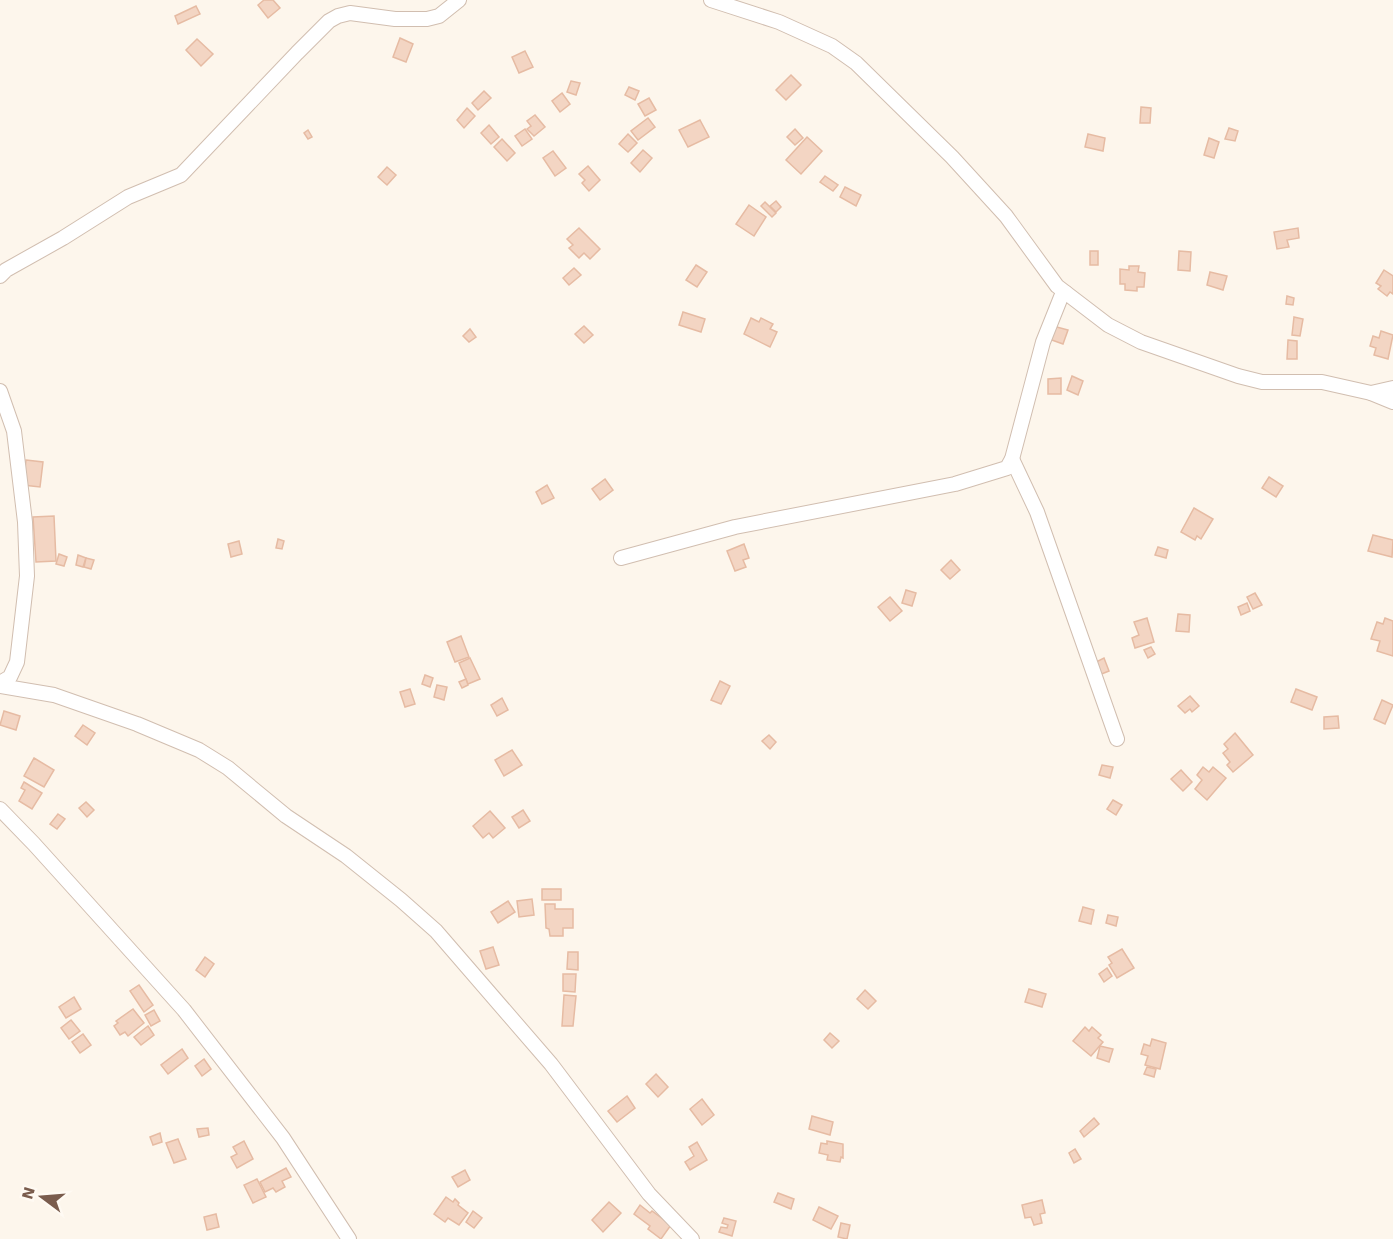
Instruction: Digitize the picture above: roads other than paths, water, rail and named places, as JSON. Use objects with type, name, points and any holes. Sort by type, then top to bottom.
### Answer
[{"type":"street","points":[[0,276],[6,270],[63,238],[128,196],[181,175],[329,21],[350,13],[395,19],[428,19],[439,16],[459,0]]},
{"type":"street","points":[[711,0],[779,22],[832,46],[856,63],[983,190],[1006,216],[1057,286],[1108,325],[1141,342],[1238,376],[1262,382],[1322,382],[1371,393],[1393,402]]},
{"type":"street","points":[[621,558],[735,527],[955,484],[1003,471],[1010,465],[1012,459],[1043,342],[1060,297],[1066,293]]},
{"type":"street","points":[[1371,393],[1393,388]]},
{"type":"street","points":[[0,391],[14,431],[25,522],[27,576],[17,662],[10,677],[0,685]]},
{"type":"street","points":[[1012,459],[1037,512],[1117,739]]},
{"type":"street","points":[[0,685],[54,695],[137,724],[199,750],[228,768],[285,816],[346,855],[436,931],[551,1064],[649,1194],[692,1239]]},
{"type":"street","points":[[0,809],[184,1010],[283,1138],[350,1239]]}]
